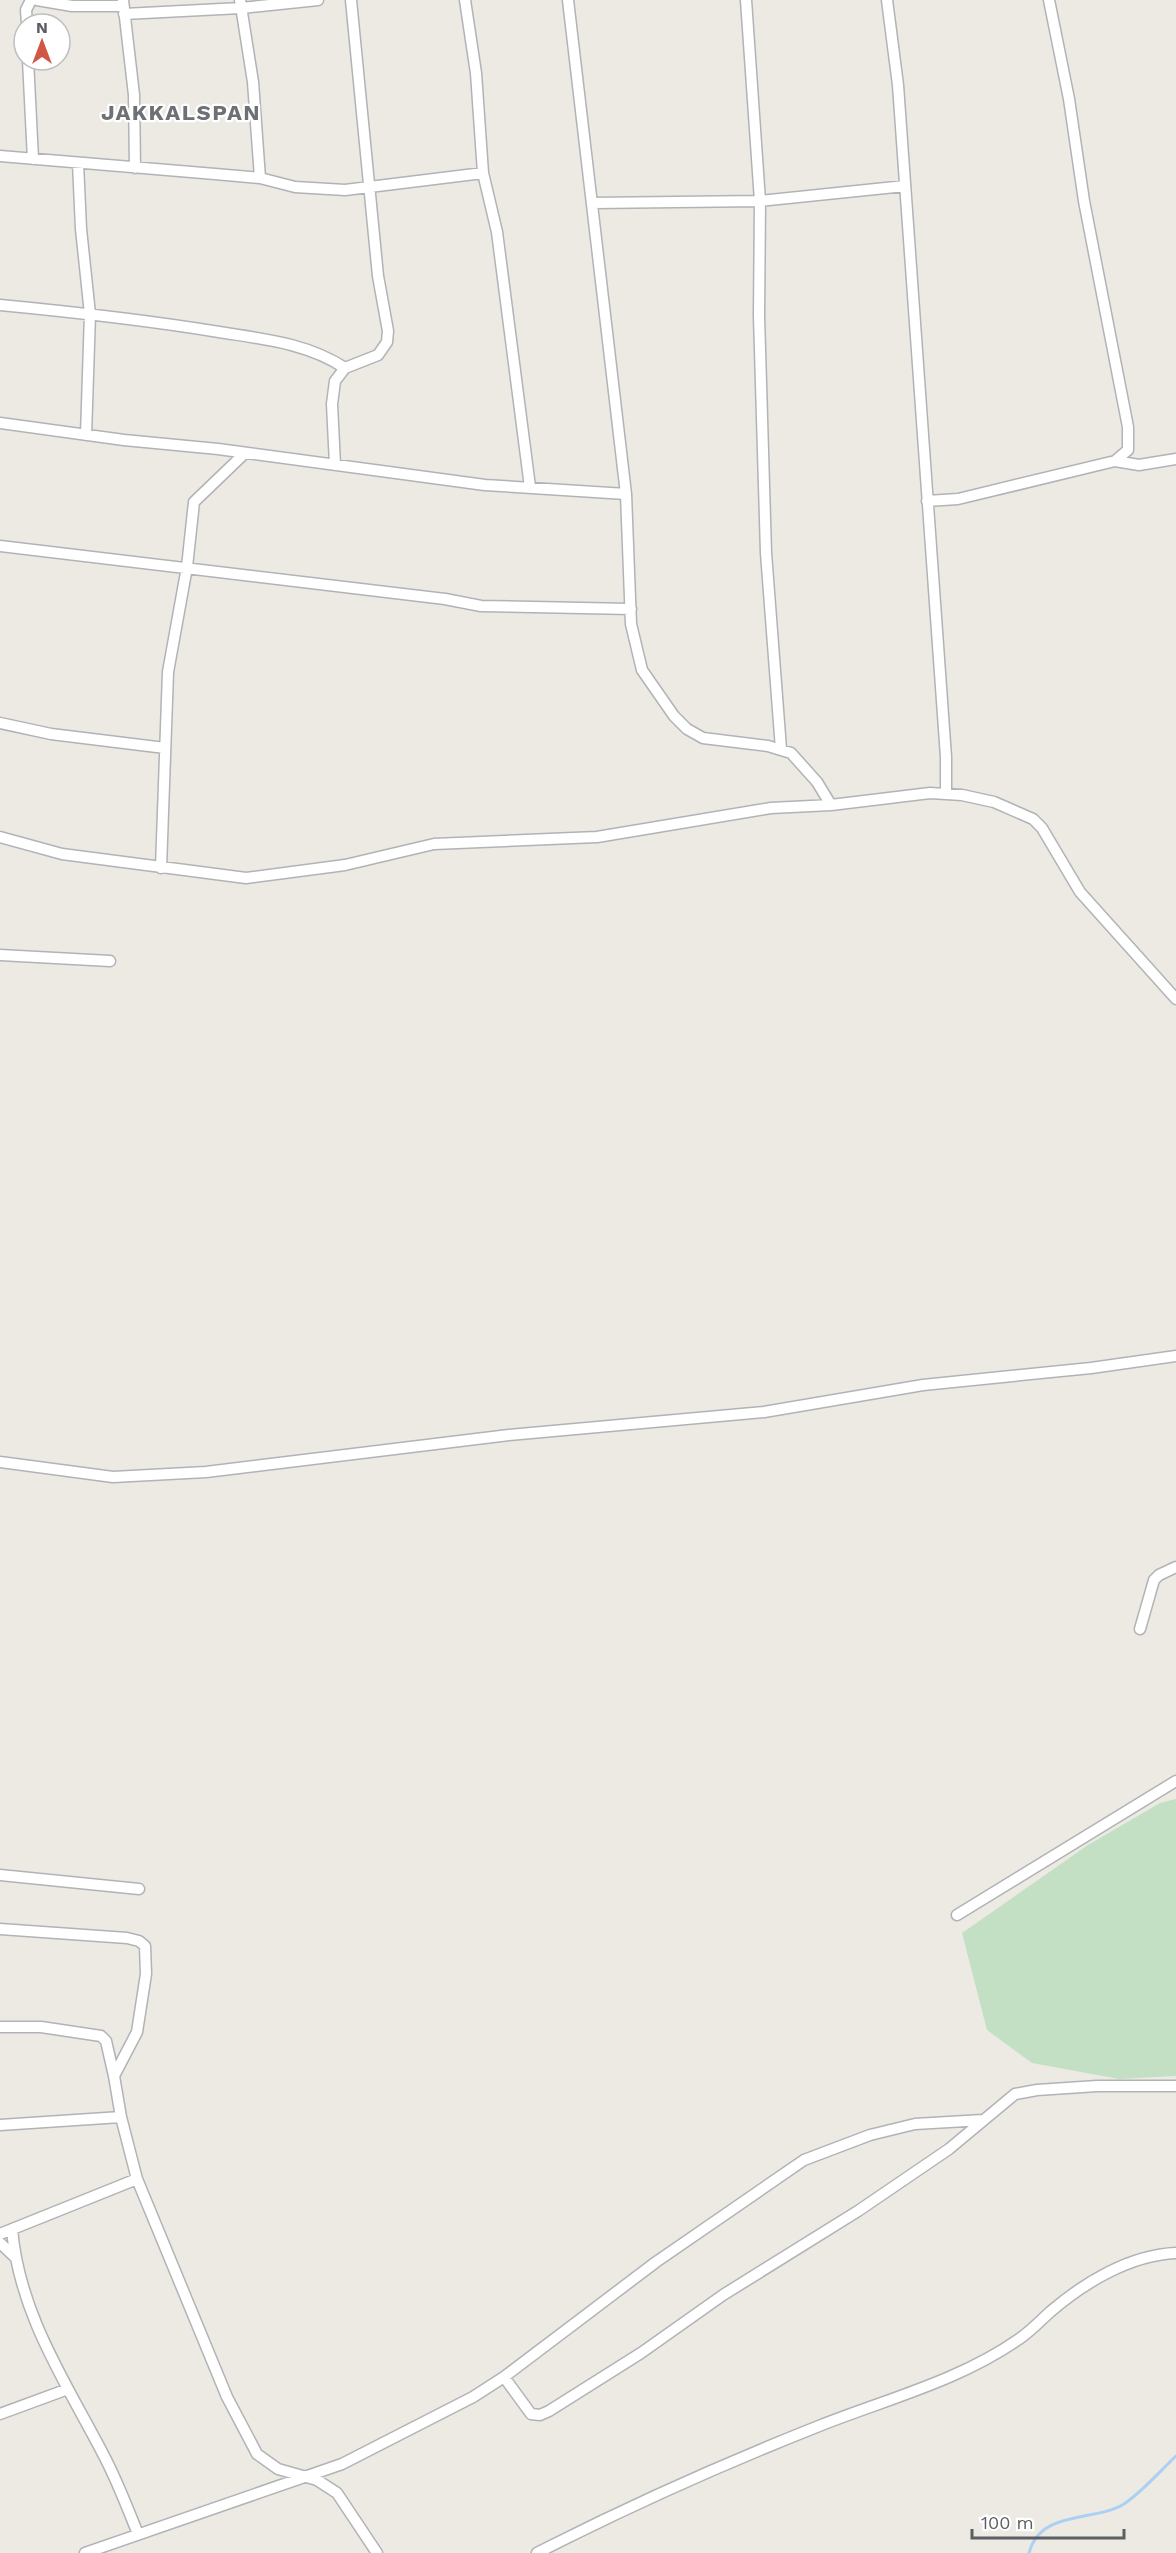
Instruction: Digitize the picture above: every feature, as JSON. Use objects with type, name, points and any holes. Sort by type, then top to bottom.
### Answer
[{"type":"street","points":[[37,0],[72,6],[123,7],[318,0]]},
{"type":"street","points":[[335,465],[332,391],[335,381],[345,368],[378,355],[388,336],[382,309],[351,0]]},
{"type":"street","points":[[465,0],[476,73],[483,173],[497,232],[530,487]]},
{"type":"street","points":[[568,0],[626,494],[635,648],[642,670],[674,716],[687,729],[703,738],[781,749],[801,762],[831,805]]},
{"type":"street","points":[[746,0],[760,201],[759,316],[763,484],[781,749]]},
{"type":"street","points":[[887,0],[898,85],[946,757],[946,793]]},
{"type":"street","points":[[1049,0],[1070,99],[1084,201],[1128,427],[1128,450],[1114,461]]},
{"type":"street","points":[[241,4],[253,82],[260,178]]},
{"type":"street","points":[[123,7],[134,95],[135,168]]},
{"type":"street","points":[[29,72],[33,159]]},
{"type":"street","points":[[0,156],[260,178],[315,189],[370,189],[483,173]]},
{"type":"street","points":[[78,163],[81,229],[90,314],[86,435]]},
{"type":"street","points":[[592,203],[760,201],[905,186]]},
{"type":"street","points":[[0,305],[90,314],[285,343],[328,357],[345,368]]},
{"type":"street","points":[[0,423],[485,485],[626,494]]},
{"type":"street","points":[[161,868],[168,672],[187,567],[194,502],[244,453]]},
{"type":"street","points":[[927,501],[958,499],[1114,461],[1139,465],[1176,459]]},
{"type":"street","points":[[0,546],[446,599],[482,606],[631,609]]},
{"type":"street","points":[[0,723],[51,734],[165,748]]},
{"type":"street","points":[[0,837],[62,854],[246,878],[345,865],[434,844],[597,837],[771,808],[831,805],[946,793],[994,802],[1033,819],[1042,828],[1080,892],[1176,999]]},
{"type":"street","points":[[0,955],[110,961]]},
{"type":"street","points":[[0,1462],[113,1477],[206,1472],[509,1435],[764,1412],[923,1385],[1091,1368],[1176,1356]]},
{"type":"street","points":[[1140,1629],[1154,1580],[1176,1567]]},
{"type":"street","points":[[957,1915],[1176,1781]]},
{"type":"street","points":[[0,1875],[139,1889]]},
{"type":"street","points":[[0,1929],[127,1938],[139,1941],[145,1946],[146,1974],[137,2032],[114,2076]]},
{"type":"street","points":[[0,2027],[41,2027],[101,2036],[106,2042],[121,2117],[137,2179],[245,2435],[257,2454],[268,2462],[317,2480],[345,2500],[377,2553]]},
{"type":"street","points":[[504,2377],[531,2414],[540,2415],[549,2411],[641,2353],[723,2295],[858,2211],[949,2149],[1015,2094],[1037,2090],[1097,2086],[1176,2086]]},
{"type":"street","points":[[0,2125],[121,2117]]},
{"type":"street","points":[[85,2553],[342,2464],[371,2450],[504,2377],[656,2262],[804,2160],[870,2135],[904,2127],[983,2120]]},
{"type":"street","points":[[0,2234],[137,2179]]},
{"type":"street","points":[[12,2229],[15,2257],[39,2333],[117,2481],[138,2535]]},
{"type":"street","points":[[0,2243],[15,2257]]},
{"type":"street","points":[[537,2553],[741,2458],[831,2421],[887,2403],[942,2380],[1020,2338],[1066,2299],[1119,2268],[1148,2256],[1176,2253]]},
{"type":"street","points":[[0,2414],[68,2389]]},
{"type":"green space","points":[[1176,1799],[1176,2076],[1119,2079],[1032,2063],[987,2030],[962,1933],[1088,1845],[1160,1803]]},
{"type":"waterway","points":[[1029,2553],[1035,2539],[1045,2529],[1057,2523],[1099,2513],[1124,2504],[1176,2456]]},
{"type":"district","name":"JAKKALSPAN","points":[[181,112]]}]
